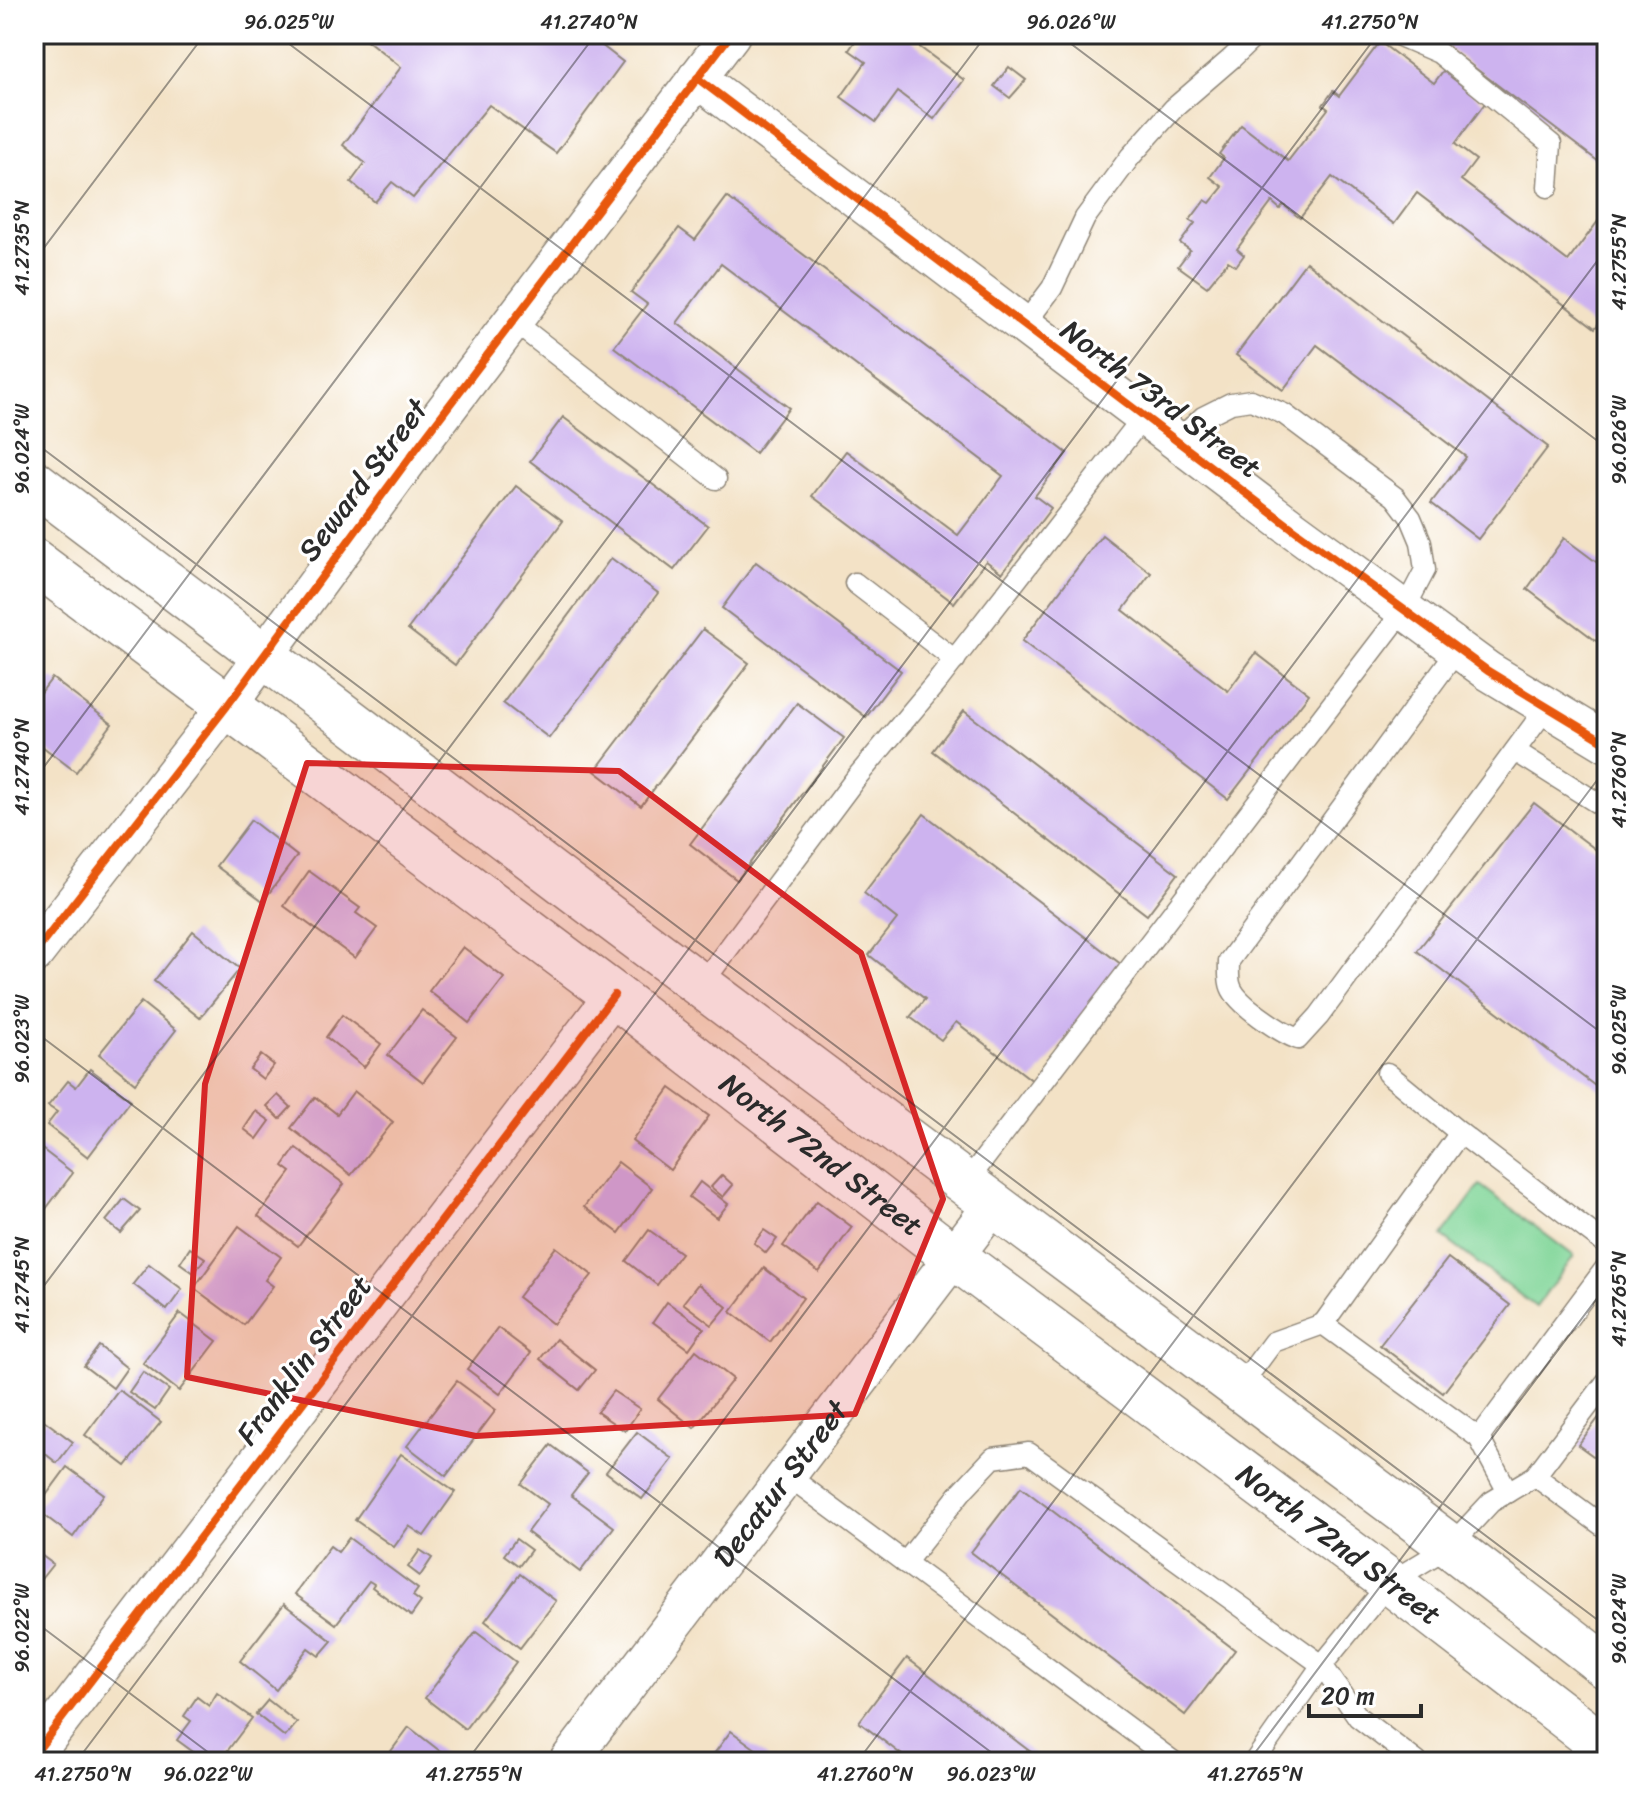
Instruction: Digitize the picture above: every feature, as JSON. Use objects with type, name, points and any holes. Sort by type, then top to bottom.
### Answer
[{"type":"main road","name":"North 72nd Street","points":[[34,482],[1607,1667]]},
{"type":"main road","name":"North 72nd Street","points":[[34,561],[614,995],[953,1256],[1390,1582],[1607,1749]]},
{"type":"street","name":"Seward Street","points":[[34,954],[227,706],[419,445],[731,34]]},
{"type":"street","name":"North 73rd Street","points":[[697,78],[1404,610],[1488,671],[1607,743]]},
{"type":"street","name":"Franklin Street","points":[[34,1755],[614,995]]},
{"type":"street","name":"Decatur Street","points":[[568,1762],[953,1256],[979,1194]]},
{"type":"lane","points":[[1024,325],[1052,288],[1085,218],[1130,157],[1174,108],[1257,34]]},
{"type":"lane","points":[[1395,34],[1439,53],[1551,144],[1548,187]]},
{"type":"lane","points":[[513,321],[716,479]]},
{"type":"lane","points":[[979,1194],[1404,610],[1425,570],[1421,542],[1411,518],[1395,497],[1284,414],[1251,400],[1231,403],[1203,417],[1177,441]]},
{"type":"lane","points":[[701,985],[856,778],[955,660],[1144,416]]},
{"type":"lane","points":[[855,583],[955,660]]},
{"type":"lane","points":[[1458,649],[1229,961],[1231,987],[1245,1005],[1283,1033],[1298,1039],[1319,1016],[1547,707]]},
{"type":"lane","points":[[1515,751],[1607,809]]},
{"type":"lane","points":[[1387,1073],[1607,1245]]},
{"type":"lane","points":[[1238,1389],[1273,1342],[1323,1324],[1460,1133]]},
{"type":"lane","points":[[1479,1438],[1607,1266]]},
{"type":"lane","points":[[1323,1324],[1479,1438],[1508,1492]]},
{"type":"lane","points":[[1254,1762],[1322,1665],[1390,1582],[1450,1546],[1491,1502],[1535,1476],[1607,1381]]},
{"type":"lane","points":[[905,1563],[962,1491],[993,1458],[1029,1453],[1322,1665],[1358,1717],[1417,1762]]},
{"type":"lane","points":[[787,1475],[1174,1762]]},
{"type":"lane","points":[[1535,1476],[1607,1529]]},
{"type":"highlighted area","points":[[307,763],[619,771],[861,953],[943,1199],[855,1414],[476,1436],[187,1377],[205,1084]]},
{"type":"green space","points":[[1480,1185],[1574,1256],[1536,1307],[1442,1236]]},
{"type":"building","points":[[359,34],[587,34],[623,62],[556,153],[489,105],[413,198],[392,182],[375,202],[351,182],[365,163],[343,145],[401,67]]},
{"type":"building","points":[[860,34],[902,34],[964,80],[934,119],[898,92],[876,122],[841,97],[866,62],[849,50]]},
{"type":"building","points":[[1449,34],[1593,34],[1607,45],[1607,168],[1442,43]]},
{"type":"building","points":[[1380,42],[1434,83],[1443,71],[1485,103],[1455,144],[1476,160],[1461,180],[1568,261],[1602,216],[1607,220],[1607,313],[1595,328],[1417,193],[1394,224],[1332,177],[1300,218],[1283,205],[1280,209],[1272,202],[1237,249],[1244,255],[1236,266],[1228,261],[1207,287],[1178,266],[1190,250],[1180,243],[1195,223],[1190,220],[1205,200],[1210,203],[1223,187],[1210,177],[1224,158],[1219,154],[1241,125],[1288,161],[1328,109],[1323,105],[1333,91],[1339,96]]},
{"type":"building","points":[[1009,67],[1026,80],[1010,98],[994,86]]},
{"type":"building","points":[[727,197],[1067,453],[1035,496],[1051,508],[1002,573],[986,561],[954,603],[812,496],[846,451],[958,535],[1003,476],[721,264],[677,323],[789,408],[755,453],[614,347],[647,304],[631,292],[679,228],[695,240]]},
{"type":"building","points":[[1306,262],[1548,447],[1478,539],[1431,503],[1466,457],[1317,345],[1283,390],[1236,355]]},
{"type":"building","points":[[563,417],[708,526],[674,570],[530,461]]},
{"type":"building","points":[[516,486],[563,521],[455,665],[408,629]]},
{"type":"building","points":[[1102,535],[1151,573],[1123,610],[1228,691],[1256,653],[1309,694],[1228,799],[1022,641]]},
{"type":"building","points":[[1564,538],[1607,570],[1607,649],[1527,589]]},
{"type":"building","points":[[611,558],[658,593],[549,738],[503,703]]},
{"type":"building","points":[[756,562],[901,671],[866,717],[722,608]]},
{"type":"building","points":[[703,629],[749,663],[641,806],[595,771]]},
{"type":"building","points":[[52,678],[112,724],[76,772],[34,740],[34,702]]},
{"type":"building","points":[[797,703],[844,738],[737,880],[690,844]]},
{"type":"building","points":[[964,711],[1178,874],[1147,915],[933,751]]},
{"type":"building","points":[[1534,803],[1607,858],[1607,1095],[1417,951]]},
{"type":"building","points":[[924,814],[1122,965],[1033,1081],[956,1022],[941,1040],[910,1017],[925,999],[869,955],[897,919],[864,893]]},
{"type":"building","points":[[251,820],[297,856],[263,901],[216,866]]},
{"type":"building","points":[[309,871],[360,908],[356,913],[377,928],[355,958],[284,906]]},
{"type":"building","points":[[193,931],[240,969],[200,1018],[154,981]]},
{"type":"building","points":[[463,947],[504,978],[469,1023],[429,991]]},
{"type":"building","points":[[141,1002],[176,1030],[135,1083],[99,1054]]},
{"type":"building","points":[[422,1010],[457,1037],[423,1082],[388,1055]]},
{"type":"building","points":[[342,1015],[381,1044],[364,1067],[326,1037]]},
{"type":"building","points":[[261,1055],[274,1065],[263,1079],[250,1069]]},
{"type":"building","points":[[90,1069],[131,1100],[88,1157],[47,1125],[57,1112],[48,1106],[68,1081],[76,1087]]},
{"type":"building","points":[[670,1088],[709,1116],[670,1170],[632,1141]]},
{"type":"building","points":[[354,1091],[393,1122],[351,1175],[291,1128],[315,1097],[337,1114]]},
{"type":"building","points":[[278,1095],[291,1107],[280,1119],[267,1106]]},
{"type":"building","points":[[256,1111],[270,1121],[257,1139],[244,1129]]},
{"type":"building","points":[[34,1143],[73,1173],[39,1218],[34,1215]]},
{"type":"building","points":[[296,1148],[344,1184],[298,1246],[258,1216],[291,1172],[283,1166]]},
{"type":"building","points":[[618,1162],[652,1188],[619,1233],[584,1207]]},
{"type":"building","points":[[722,1175],[733,1185],[723,1197],[711,1187]]},
{"type":"building","points":[[700,1182],[728,1204],[717,1218],[689,1197]]},
{"type":"building","points":[[124,1199],[140,1211],[121,1233],[106,1221]]},
{"type":"building","points":[[817,1201],[852,1227],[819,1272],[783,1246]]},
{"type":"building","points":[[239,1226],[281,1257],[265,1280],[273,1286],[244,1325],[194,1288]]},
{"type":"building","points":[[649,1230],[681,1253],[657,1285],[626,1261]]},
{"type":"building","points":[[764,1230],[777,1239],[766,1253],[754,1243]]},
{"type":"building","points":[[556,1247],[592,1275],[553,1324],[518,1297]]},
{"type":"building","points":[[190,1248],[205,1258],[194,1273],[180,1263]]},
{"type":"building","points":[[1448,1258],[1510,1305],[1443,1393],[1380,1345]]},
{"type":"building","points":[[149,1264],[182,1289],[167,1310],[133,1284]]},
{"type":"building","points":[[764,1268],[803,1298],[770,1342],[731,1312]]},
{"type":"building","points":[[698,1284],[727,1307],[712,1325],[683,1303]]},
{"type":"building","points":[[667,1302],[704,1328],[689,1349],[653,1322]]},
{"type":"building","points":[[180,1313],[217,1341],[179,1391],[143,1363]]},
{"type":"building","points":[[498,1328],[531,1353],[500,1394],[467,1369]]},
{"type":"building","points":[[556,1339],[595,1370],[579,1390],[540,1359]]},
{"type":"building","points":[[99,1346],[127,1368],[113,1388],[84,1366]]},
{"type":"building","points":[[696,1350],[733,1379],[694,1428],[658,1399]]},
{"type":"building","points":[[143,1372],[169,1390],[155,1410],[129,1392]]},
{"type":"building","points":[[457,1381],[496,1410],[446,1476],[407,1446]]},
{"type":"building","points":[[119,1390],[161,1422],[126,1466],[85,1435]]},
{"type":"building","points":[[613,1391],[640,1409],[625,1431],[597,1412]]},
{"type":"building","points":[[1607,1407],[1607,1466],[1578,1445]]},
{"type":"building","points":[[45,1421],[73,1442],[57,1463],[34,1445],[34,1435]]},
{"type":"building","points":[[637,1432],[673,1459],[642,1499],[606,1472]]},
{"type":"building","points":[[551,1445],[588,1473],[571,1495],[614,1527],[580,1572],[527,1532],[548,1504],[521,1484]]},
{"type":"building","points":[[401,1454],[455,1492],[424,1536],[409,1526],[394,1547],[355,1520]]},
{"type":"building","points":[[67,1467],[104,1494],[73,1537],[36,1509]]},
{"type":"building","points":[[1021,1487],[1235,1650],[1185,1715],[971,1552]]},
{"type":"building","points":[[349,1538],[418,1589],[413,1596],[421,1602],[411,1616],[372,1587],[374,1584],[369,1581],[336,1624],[295,1594],[330,1546],[338,1552]]},
{"type":"building","points":[[516,1539],[531,1550],[519,1566],[504,1555]]},
{"type":"building","points":[[34,1550],[53,1564],[34,1588]]},
{"type":"building","points":[[420,1550],[432,1558],[420,1576],[408,1567]]},
{"type":"building","points":[[520,1574],[556,1601],[520,1648],[485,1621]]},
{"type":"building","points":[[284,1604],[332,1641],[319,1656],[308,1648],[276,1690],[240,1661]]},
{"type":"building","points":[[476,1632],[516,1662],[465,1729],[425,1698]]},
{"type":"building","points":[[907,1658],[1044,1762],[911,1762],[859,1722]]},
{"type":"building","points":[[217,1693],[252,1718],[219,1762],[207,1762],[177,1740],[191,1721],[184,1716],[197,1697],[209,1706]]},
{"type":"building","points":[[268,1700],[297,1723],[285,1737],[256,1714]]},
{"type":"building","points":[[409,1727],[445,1755],[440,1762],[383,1762]]},
{"type":"building","points":[[731,1731],[768,1758],[766,1762],[708,1762]]},
{"type":"cycle path","points":[[34,954],[227,706],[419,445],[731,34]]},
{"type":"cycle path","points":[[697,78],[1288,525],[1488,671],[1607,743]]},
{"type":"cycle path","points":[[34,1755],[614,995]]}]
